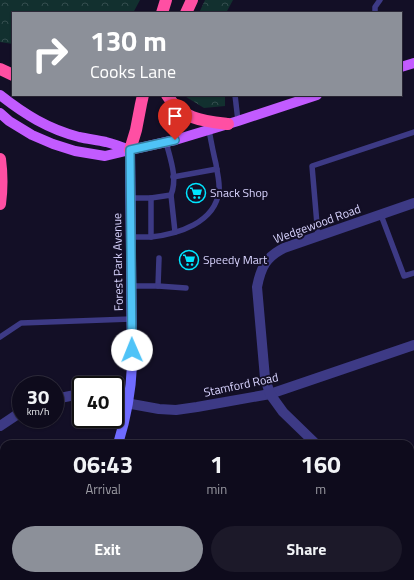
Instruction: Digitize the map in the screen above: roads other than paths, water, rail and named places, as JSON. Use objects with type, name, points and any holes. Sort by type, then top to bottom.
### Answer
[{"type":"highway","points":[[162,12],[166,0]]},
{"type":"highway","points":[[186,12],[192,0]]},
{"type":"highway","points":[[0,69],[12,75]]},
{"type":"highway","points":[[130,150],[136,130],[143,96]]},
{"type":"highway","points":[[168,96],[172,103],[192,118],[233,123]]},
{"type":"highway","points":[[0,159],[2,177],[0,204]]},
{"type":"main road","points":[[402,67],[414,63]]},
{"type":"main road","points":[[0,95],[16,108],[38,122],[52,128],[78,137],[108,143],[130,150]]},
{"type":"main road","points":[[0,113],[9,121],[32,135],[53,144],[75,151],[105,156],[166,142],[209,130],[314,96]]},
{"type":"street","name":"Forest Park Avenue","points":[[119,440],[129,403],[132,365],[130,150]]},
{"type":"street","name":"Wedgewood Road","points":[[270,394],[265,378],[257,297],[259,277],[268,260],[274,253],[284,248],[414,203]]},
{"type":"street","name":"Stamford Road","points":[[124,402],[176,410],[270,394],[414,345]]},
{"type":"street","points":[[270,394],[283,412],[312,440]]},
{"type":"street","points":[[0,426],[12,418]]},
{"type":"lane","points":[[375,12],[375,7],[380,0]]},
{"type":"lane","points":[[233,123],[236,96]]},
{"type":"lane","points":[[130,237],[151,238],[182,230],[196,224],[204,218],[215,205],[219,191],[218,177],[209,130]]},
{"type":"lane","points":[[318,236],[312,166],[414,132]]},
{"type":"lane","points":[[166,142],[173,169],[174,188],[171,195],[175,232]]},
{"type":"lane","points":[[173,177],[217,169]]},
{"type":"lane","points":[[130,198],[151,198],[171,195]]},
{"type":"lane","points":[[151,198],[151,238]]},
{"type":"lane","points":[[381,215],[404,276],[414,273]]},
{"type":"lane","points":[[158,286],[159,258]]},
{"type":"lane","points":[[131,286],[186,288]]},
{"type":"lane","points":[[0,337],[21,323],[131,319]]},
{"type":"place","name":"Snack Shop","points":[[196,193]]},
{"type":"place","name":"Speedy Mart","points":[[189,260]]}]
